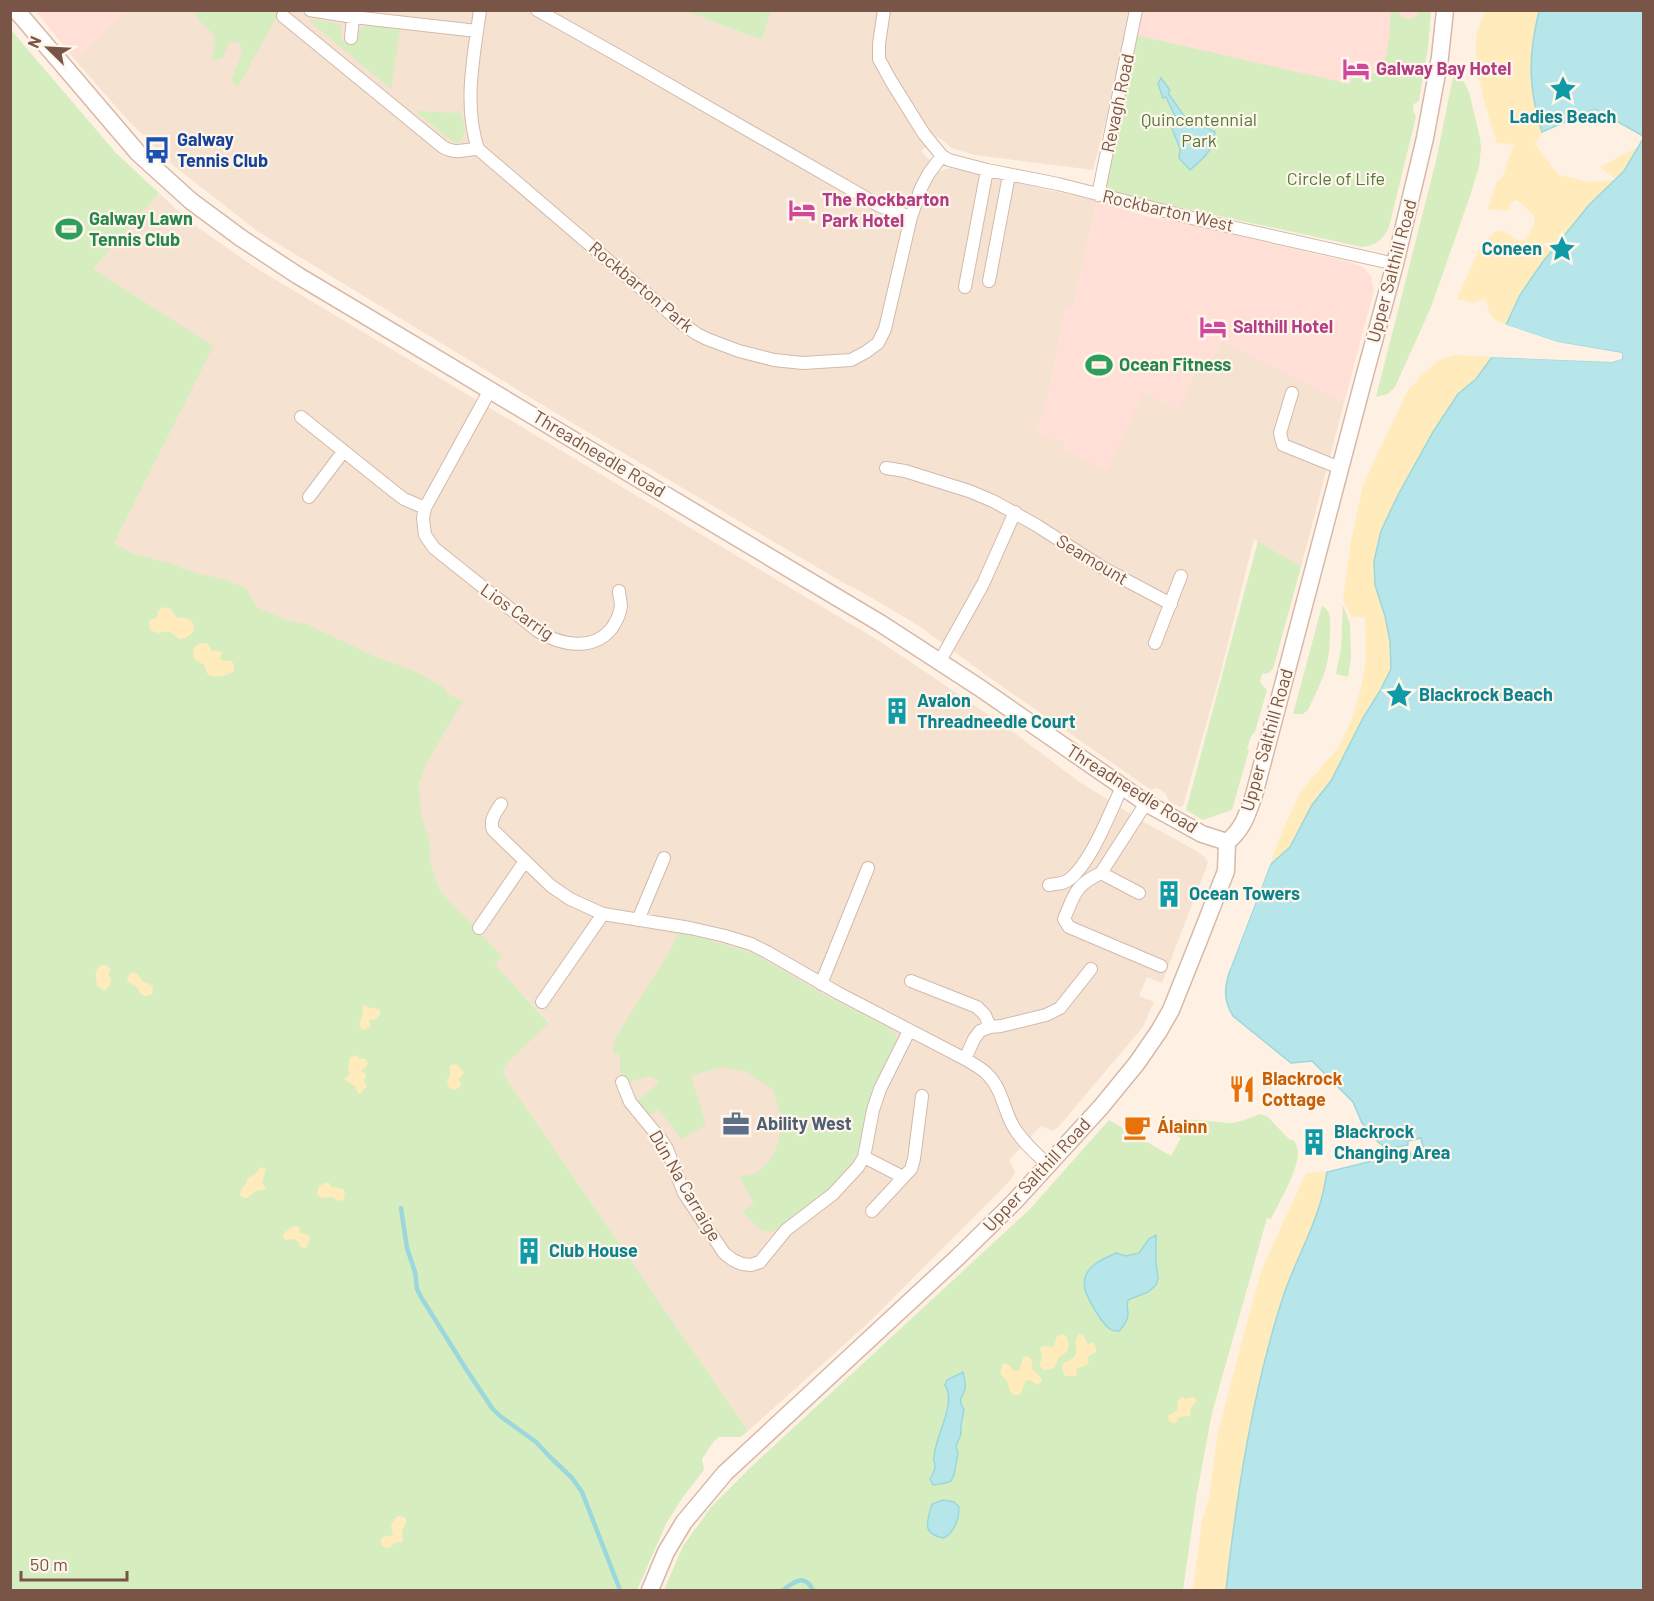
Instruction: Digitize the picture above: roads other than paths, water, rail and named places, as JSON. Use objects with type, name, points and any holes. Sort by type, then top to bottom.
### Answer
[{"type":"main road","name":"Threadneedle Road","points":[[16,10],[138,153],[190,201],[241,238],[297,275],[873,618],[940,661],[1146,803],[1202,834],[1227,842]]},
{"type":"main road","name":"Upper Salthill Road","points":[[650,1590],[666,1552],[684,1522],[725,1473],[958,1257],[1014,1202],[1101,1107],[1137,1063],[1170,1010],[1223,880],[1227,861],[1227,842],[1242,827],[1254,795],[1395,264],[1425,138],[1440,57],[1445,10]]},
{"type":"street","points":[[310,10],[477,31]]},
{"type":"street","points":[[283,16],[443,147],[456,153],[478,149],[470,106],[470,91],[480,10]]},
{"type":"street","points":[[537,10],[880,206],[911,217]]},
{"type":"street","points":[[884,10],[879,59],[924,134],[942,156]]},
{"type":"street","name":"Revagh Road","points":[[1098,195],[1136,10]]},
{"type":"street","points":[[351,38],[353,17]]},
{"type":"street","name":"Rockbarton Park","points":[[478,149],[649,296],[697,334],[739,351],[774,360],[803,363],[851,360],[878,343],[885,329],[911,217],[921,188],[942,156]]},
{"type":"street","name":"Rockbarton West","points":[[942,156],[987,170],[1058,184],[1196,219],[1395,264]]},
{"type":"street","points":[[965,287],[987,170]]},
{"type":"street","points":[[989,281],[1009,175]]},
{"type":"street","points":[[301,417],[404,499],[425,508],[490,390]]},
{"type":"street","points":[[1292,393],[1280,433],[1283,444],[1340,468]]},
{"type":"street","points":[[309,497],[343,452]]},
{"type":"street","name":"Seamount","points":[[886,468],[904,471],[988,498],[1015,512],[1103,568],[1170,604]]},
{"type":"street","name":"Lios Carrig","points":[[425,508],[423,518],[425,535],[434,548],[550,639],[582,644],[606,634],[619,614],[621,605],[619,591]]},
{"type":"street","points":[[940,661],[983,584],[1015,512]]},
{"type":"street","points":[[1155,644],[1181,576]]},
{"type":"street","points":[[1049,885],[1065,883],[1080,869],[1122,787]]},
{"type":"street","points":[[1146,803],[1101,873],[1086,880],[1078,888],[1064,919],[1069,927],[1161,966]]},
{"type":"street","points":[[501,804],[491,825],[497,834],[560,894],[603,914],[690,928],[737,939],[767,952],[821,984],[982,1070],[998,1089],[1019,1136],[1048,1165]]},
{"type":"street","points":[[638,920],[664,858]]},
{"type":"street","points":[[478,928],[525,861]]},
{"type":"street","points":[[821,984],[868,868]]},
{"type":"street","points":[[1101,873],[1139,893]]},
{"type":"street","points":[[542,1002],[603,914]]},
{"type":"street","points":[[965,1059],[980,1031],[1053,1013],[1060,1008],[1091,969]]},
{"type":"street","points":[[910,981],[977,1007],[986,1015],[990,1027]]},
{"type":"street","name":"Dún Na Carraige","points":[[622,1082],[630,1102],[667,1149],[684,1193],[724,1253],[742,1264],[751,1265],[760,1262],[786,1230],[833,1194],[858,1167],[864,1157],[873,1110],[880,1089],[909,1031]]},
{"type":"street","points":[[872,1211],[911,1169],[922,1096]]},
{"type":"street","points":[[864,1157],[903,1177]]},
{"type":"water","name":"Ladies Beach","points":[[1539,11],[1643,11],[1643,136],[1595,109],[1542,132],[1534,101],[1531,72],[1531,58]]},
{"type":"water","points":[[1161,78],[1184,116],[1215,132],[1207,154],[1190,170],[1179,158],[1180,149],[1170,123],[1175,116],[1166,97],[1163,98],[1158,84]]},
{"type":"water","points":[[1643,139],[1643,1590],[1226,1590],[1241,1480],[1262,1371],[1286,1288],[1320,1203],[1327,1172],[1377,1158],[1424,1152],[1421,1138],[1408,1141],[1408,1145],[1387,1149],[1362,1123],[1353,1102],[1312,1061],[1291,1063],[1233,1016],[1226,995],[1229,973],[1270,865],[1290,847],[1312,805],[1331,781],[1391,669],[1390,641],[1375,585],[1374,561],[1381,531],[1433,432],[1458,394],[1476,379],[1492,357],[1612,362],[1622,359],[1622,353],[1557,342],[1506,325],[1520,295],[1542,263],[1589,205],[1624,171]]},
{"type":"water","points":[[1156,1235],[1158,1278],[1156,1285],[1148,1292],[1128,1300],[1128,1314],[1124,1326],[1119,1331],[1112,1330],[1103,1322],[1089,1298],[1084,1285],[1086,1275],[1095,1264],[1116,1253],[1126,1256],[1139,1253],[1149,1239]]},
{"type":"water","points":[[963,1372],[965,1387],[960,1401],[964,1410],[961,1434],[956,1446],[958,1453],[954,1475],[951,1481],[933,1485],[930,1479],[935,1468],[935,1449],[947,1411],[948,1393],[945,1385],[947,1380]]},
{"type":"water","points":[[943,1500],[954,1502],[959,1507],[956,1524],[944,1538],[932,1533],[928,1526],[932,1504]]},
{"type":"waterway","points":[[401,1208],[407,1248],[421,1297],[492,1408],[536,1442],[572,1478],[582,1492],[620,1590]]},
{"type":"waterway","points":[[783,1590],[802,1580],[813,1590]]},
{"type":"place","name":"Galway Bay Hotel","points":[[1356,69]]},
{"type":"place","name":"Ladies Beach","points":[[1563,89]]},
{"type":"place","name":"Galway Tennis Club","points":[[157,150]]},
{"type":"place","name":"The Rockbarton Park Hotel","points":[[802,210]]},
{"type":"place","name":"Galway Lawn Tennis Club","points":[[69,229]]},
{"type":"place","name":"Coneen","points":[[1562,249]]},
{"type":"place","name":"Salthill Hotel","points":[[1213,327]]},
{"type":"place","name":"Ocean Fitness","points":[[1099,365]]},
{"type":"place","name":"Blackrock Beach","points":[[1399,695]]},
{"type":"place","name":"Avalon Threadneedle Court","points":[[897,711]]},
{"type":"place","name":"Ocean Towers","points":[[1169,894]]},
{"type":"place","name":"Blackrock Cottage","points":[[1242,1089]]},
{"type":"place","name":"Ability West","points":[[736,1124]]},
{"type":"place","name":"Álainn","points":[[1137,1127]]},
{"type":"place","name":"Blackrock Changing Area","points":[[1314,1142]]},
{"type":"place","name":"Club House","points":[[529,1251]]},
{"type":"park label","name":"Quincentennial Park","points":[[1199,130]]},
{"type":"park label","name":"Circle of Life","points":[[1336,179]]}]
